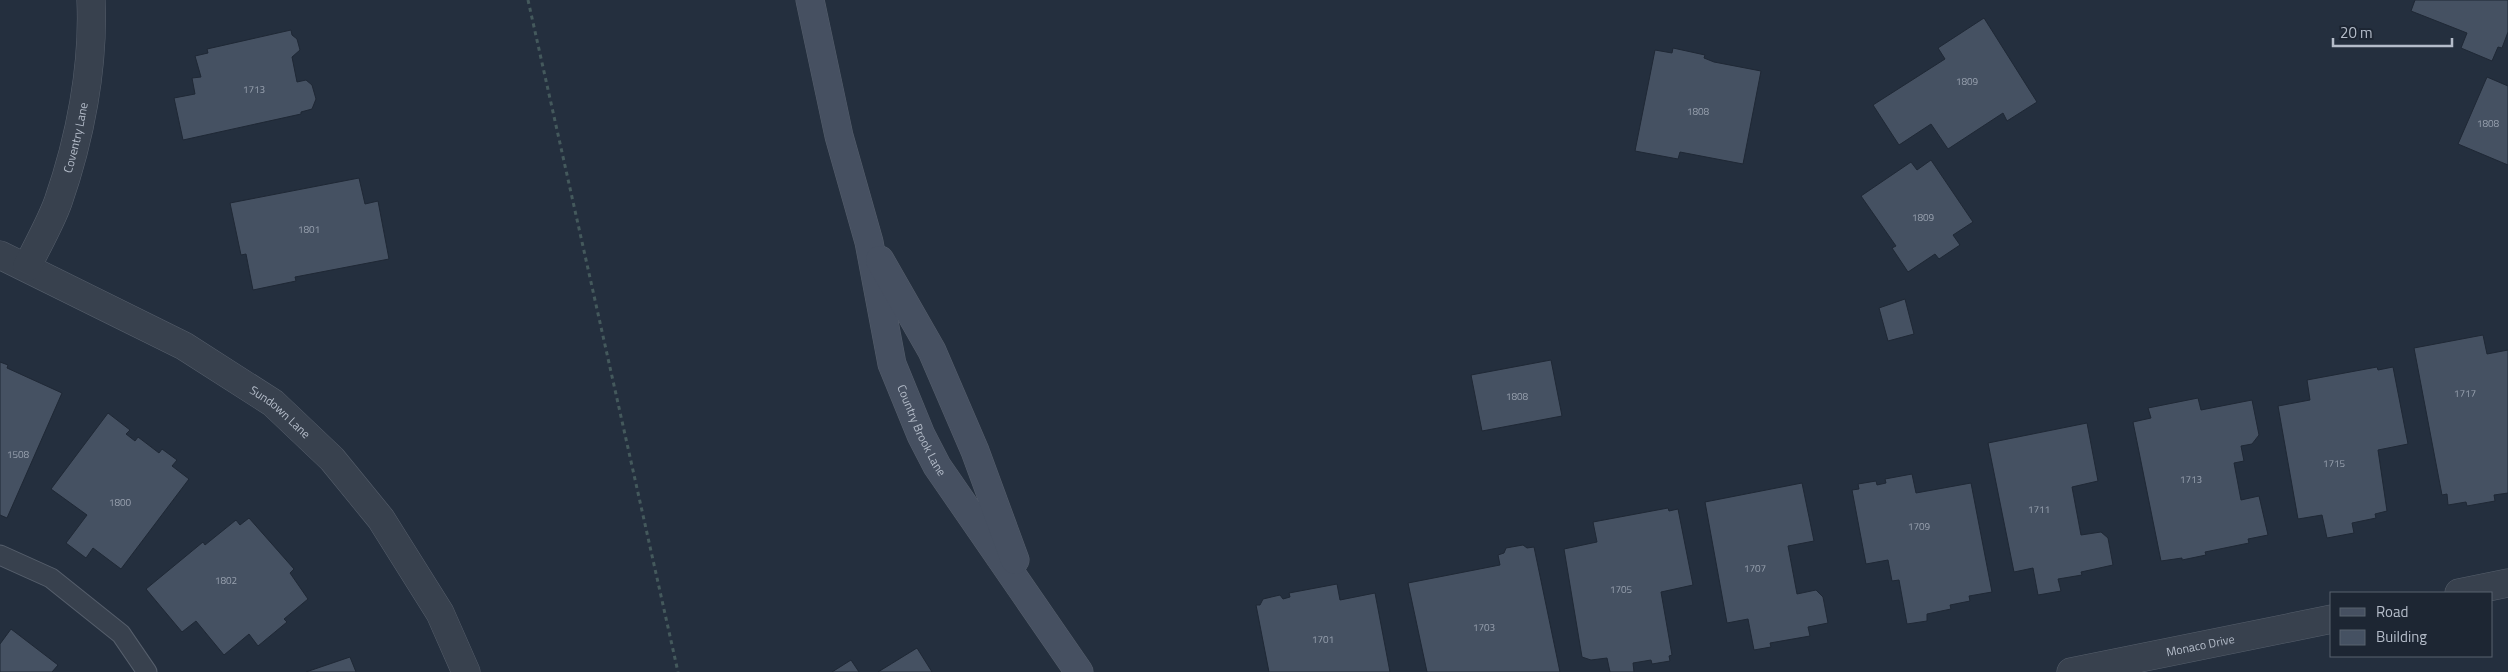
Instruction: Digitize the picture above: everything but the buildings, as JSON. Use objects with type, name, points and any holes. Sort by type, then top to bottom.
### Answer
[{"type":"street","name":"Coventry Lane","points":[[26,267],[57,203],[74,144],[88,73],[91,0]]},
{"type":"street","name":"Country Brook Lane","points":[[810,0],[839,136],[869,242],[892,364],[921,435],[937,466],[1079,672]]},
{"type":"street","name":"Country Brook Lane","points":[[869,242],[932,351],[975,451],[1027,594]]},
{"type":"street","name":"Sundown Lane","points":[[0,255],[184,346],[272,402],[332,459],[381,519],[440,613],[466,672]]},
{"type":"street","points":[[2464,592],[2508,583]]},
{"type":"street","name":"Monaco Drive","points":[[2071,672],[2330,619]]},
{"type":"lane","points":[[0,555],[51,578],[121,634],[147,672]]},
{"type":"path","points":[[528,0],[678,672]]}]
